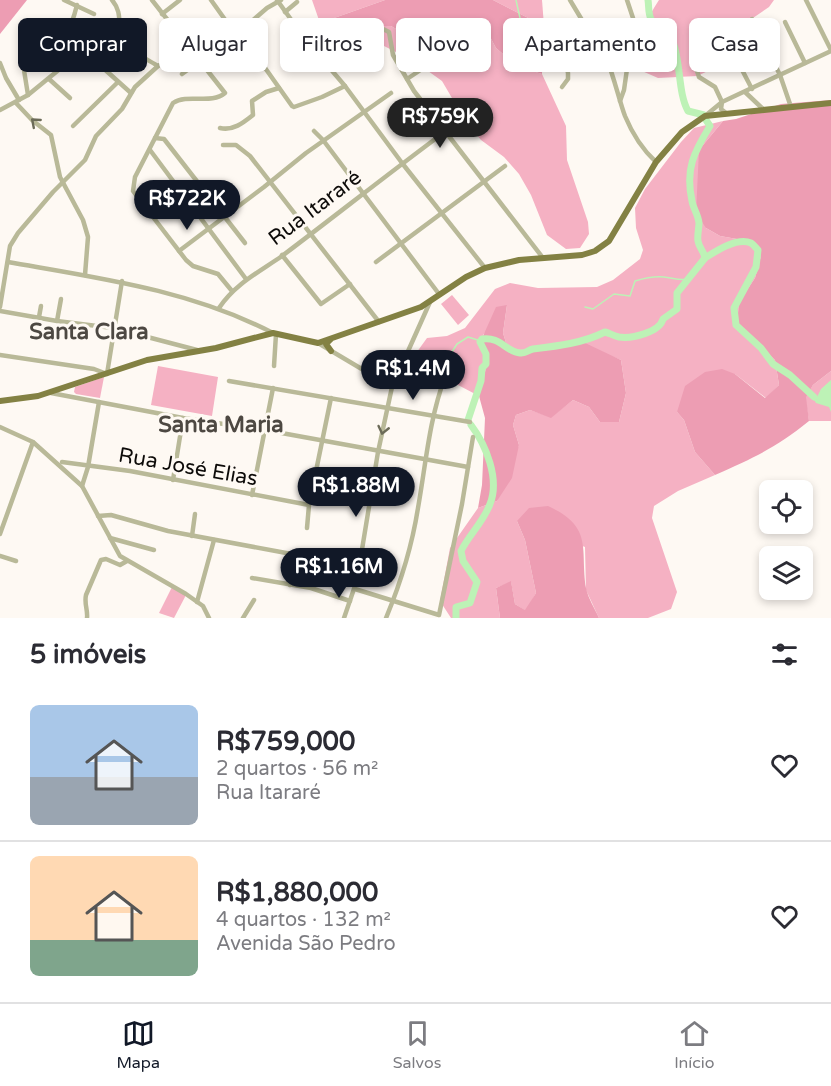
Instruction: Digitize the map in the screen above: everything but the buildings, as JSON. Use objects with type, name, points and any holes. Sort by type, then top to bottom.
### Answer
[{"type":"main road","points":[[0,401],[50,393],[147,360],[216,348],[274,334],[318,343],[377,320],[416,309],[466,277],[485,268],[508,262],[582,255],[603,247],[617,228],[656,162],[682,132],[705,116],[831,103]]},
{"type":"main road","points":[[331,351],[326,344],[333,338]]},
{"type":"street","points":[[64,0],[94,14]]},
{"type":"street","points":[[112,0],[121,17],[122,38],[127,46],[158,66],[145,76],[122,109],[96,136],[85,160],[18,233],[10,246],[0,309],[57,321],[113,328],[200,351]]},
{"type":"street","points":[[152,0],[165,18]]},
{"type":"street","points":[[162,14],[180,0]]},
{"type":"street","points":[[211,0],[224,18]]},
{"type":"street","points":[[570,0],[581,18]]},
{"type":"street","points":[[620,101],[624,90],[633,27],[633,18],[627,0]]},
{"type":"street","points":[[705,116],[722,102],[831,51],[806,0]]},
{"type":"street","points":[[256,18],[279,1],[305,39],[345,86],[485,268]]},
{"type":"street","points":[[285,12],[297,2]]},
{"type":"street","points":[[28,95],[24,61],[63,38],[72,25],[77,5]]},
{"type":"street","points":[[785,22],[806,63]]},
{"type":"street","points":[[384,29],[390,35],[393,55],[407,79],[543,258]]},
{"type":"street","points":[[0,111],[28,95],[83,50],[131,93]]},
{"type":"street","points":[[0,63],[18,102],[32,120],[51,135],[56,166],[83,220],[88,237],[86,275]]},
{"type":"street","points":[[0,72],[6,78]]},
{"type":"street","points":[[209,72],[223,88],[224,94],[218,97],[177,100],[173,103],[135,177],[133,191],[193,266],[218,274],[232,291]]},
{"type":"street","points":[[266,72],[294,107],[345,86]]},
{"type":"street","points":[[407,79],[418,72]]},
{"type":"street","points":[[562,87],[568,79],[568,72]]},
{"type":"street","points":[[610,72],[626,118],[636,138],[656,162]]},
{"type":"street","points":[[697,72],[699,77],[712,84],[722,102],[721,109],[726,113]]},
{"type":"street","points":[[743,72],[752,89]]},
{"type":"street","points":[[778,72],[791,107]]},
{"type":"street","points":[[49,79],[70,98]]},
{"type":"street","points":[[73,126],[118,82]]},
{"type":"street","points":[[220,128],[230,129],[253,116],[252,101],[266,92],[279,88]]},
{"type":"street","points":[[745,92],[763,109]]},
{"type":"street","points":[[179,251],[323,140],[391,93]]},
{"type":"street","points":[[413,118],[419,114],[435,118]]},
{"type":"street","name":"Rua Itararé","points":[[219,308],[232,291],[246,279],[282,255],[402,162],[465,117]]},
{"type":"street","points":[[314,131],[439,294]]},
{"type":"street","points":[[155,138],[164,139],[245,243]]},
{"type":"street","points":[[223,145],[236,145],[250,156],[377,320]]},
{"type":"street","points":[[150,150],[246,279]]},
{"type":"street","points":[[376,262],[505,166]]},
{"type":"street","points":[[282,255],[321,304],[350,284]]},
{"type":"street","points":[[8,262],[122,281],[219,308],[274,334],[274,366]]},
{"type":"street","points":[[0,355],[94,369],[107,374],[122,281]]},
{"type":"street","points":[[57,321],[61,299]]},
{"type":"street","points":[[344,618],[355,589],[378,452],[392,387],[430,302]]},
{"type":"street","points":[[39,317],[41,306]]},
{"type":"street","points":[[416,309],[422,311],[424,315]]},
{"type":"street","points":[[256,324],[260,330],[258,337]]},
{"type":"street","points":[[318,343],[392,387]]},
{"type":"street","points":[[180,345],[182,350],[180,354]]},
{"type":"street","points":[[386,618],[407,561],[414,532],[424,461],[438,396],[445,377]]},
{"type":"street","points":[[229,381],[470,422]]},
{"type":"street","points":[[72,397],[74,385]]},
{"type":"street","points":[[252,495],[273,388]]},
{"type":"street","points":[[50,393],[468,467]]},
{"type":"street","points":[[307,528],[309,505],[331,398]]},
{"type":"street","points":[[82,486],[88,467],[99,402]]},
{"type":"street","points":[[173,480],[183,418]]},
{"type":"street","points":[[0,427],[33,442],[52,462],[82,486],[118,553],[127,561],[197,602],[207,612],[209,618]]},
{"type":"street","points":[[355,589],[439,615],[472,437]]},
{"type":"street","points":[[0,534],[33,442]]},
{"type":"street","name":"Rua José Elias","points":[[62,462],[130,471],[309,505]]},
{"type":"street","points":[[192,536],[195,514]]},
{"type":"street","points":[[98,516],[119,517],[192,536],[297,555],[290,585]]},
{"type":"street","points":[[110,538],[154,550]]},
{"type":"street","points":[[197,602],[214,540]]},
{"type":"street","points":[[0,556],[16,561]]},
{"type":"street","points":[[87,618],[84,601],[101,560],[106,559],[120,565],[127,561]]},
{"type":"street","points":[[252,578],[311,588],[350,601]]},
{"type":"street","points":[[243,618],[254,600]]},
{"type":"shaded area","points":[[0,0],[27,0],[0,34]]},
{"type":"shaded area","points":[[312,0],[385,0],[334,18],[318,18]]},
{"type":"shaded area","points":[[385,0],[493,0],[528,18],[503,18],[503,54],[496,48],[491,39],[491,18],[396,18],[396,29],[384,26],[384,18],[334,18]]},
{"type":"shaded area","points":[[493,0],[542,0],[543,18],[528,18]]},
{"type":"shaded area","points":[[659,0],[774,0],[769,7],[753,18],[689,18],[689,72],[706,72],[697,76],[658,78],[644,72],[677,72],[677,18],[649,18]]},
{"type":"shaded area","points":[[384,26],[396,29],[396,52],[384,46]]},
{"type":"shaded area","points":[[491,39],[496,48],[503,54],[503,72],[542,74],[566,126],[567,160],[588,222],[589,234],[580,248],[566,249],[547,235],[531,195],[519,174],[504,157],[481,140],[466,122],[442,81],[429,72],[491,72]]},
{"type":"shaded area","points":[[831,100],[831,371],[813,385],[806,397],[809,421],[764,452],[715,475],[695,452],[684,420],[677,412],[685,386],[705,372],[722,369],[735,374],[765,398],[779,385],[775,360],[737,324],[739,302],[755,278],[761,256],[754,242],[720,236],[706,228],[696,213],[699,150],[723,121],[781,104]]},
{"type":"shaded area","points":[[723,121],[699,150],[706,228],[720,236],[754,242],[761,256],[755,278],[739,302],[737,324],[775,360],[779,385],[766,398],[735,374],[677,412],[684,420],[695,452],[715,475],[678,491],[654,506],[652,518],[677,592],[671,609],[648,618],[599,618],[586,590],[585,547],[517,521],[525,540],[536,593],[526,611],[515,604],[511,582],[496,588],[500,618],[451,618],[440,601],[450,548],[478,508],[497,501],[519,445],[513,425],[516,415],[530,410],[551,417],[573,400],[589,407],[600,422],[619,422],[626,393],[621,360],[573,341],[544,351],[508,349],[503,333],[507,305],[483,335],[486,368],[479,396],[437,374],[417,368],[414,356],[427,338],[447,336],[465,328],[495,289],[510,283],[538,288],[597,287],[613,280],[640,259],[643,250],[636,228],[635,208],[645,189],[694,128]]},
{"type":"shaded area","points":[[452,295],[469,315],[458,325],[441,304]]},
{"type":"shaded area","points":[[507,305],[503,333],[508,349],[544,351],[573,341],[583,342],[621,360],[626,393],[619,422],[600,422],[589,407],[573,400],[551,418],[530,410],[516,415],[513,425],[519,445],[512,478],[497,501],[478,508],[482,485],[485,418],[479,396],[486,368],[483,336],[496,307]]},
{"type":"shaded area","points":[[158,366],[218,377],[212,416],[151,405]]},
{"type":"shaded area","points":[[831,371],[831,421],[809,421],[805,397],[813,385]]},
{"type":"shaded area","points":[[104,377],[100,398],[74,392],[75,387]]},
{"type":"shaded area","points":[[831,380],[831,412],[829,407],[816,403],[813,398],[817,397],[821,389]]},
{"type":"shaded area","points":[[548,506],[563,514],[579,531],[582,540],[586,588],[599,618],[500,618],[496,588],[511,581],[515,604],[525,610],[536,593],[525,540],[517,521],[529,508]]},
{"type":"shaded area","points":[[172,587],[186,595],[174,618],[159,613]]},
{"type":"waterway","points":[[516,0],[520,18]]},
{"type":"waterway","points":[[648,0],[651,19],[669,35],[673,42],[688,111],[704,115]]},
{"type":"waterway","points":[[468,420],[481,381],[482,368],[486,364],[486,354],[480,342],[482,339],[494,340],[515,352],[522,353],[579,341],[605,332],[619,337],[631,337],[657,328],[663,319],[677,309],[677,293],[705,258],[698,241],[699,223],[690,190],[690,170],[699,144],[710,126],[706,120]]},
{"type":"waterway","points":[[705,258],[739,242],[751,243],[758,250],[756,267],[734,308],[736,325],[761,348],[773,364],[790,375],[814,397]]},
{"type":"waterway","points":[[585,307],[593,309],[614,294],[630,296],[635,281],[642,279],[653,277],[689,279]]},
{"type":"waterway","points":[[448,358],[457,344],[468,337],[481,341]]},
{"type":"waterway","points":[[456,618],[456,607],[470,603],[477,582],[463,561],[461,551],[484,516],[493,494],[490,463],[482,442],[471,425]]},
{"type":"district","name":"Santa Clara","points":[[89,332]]},
{"type":"district","name":"Santa Maria","points":[[221,425]]}]
